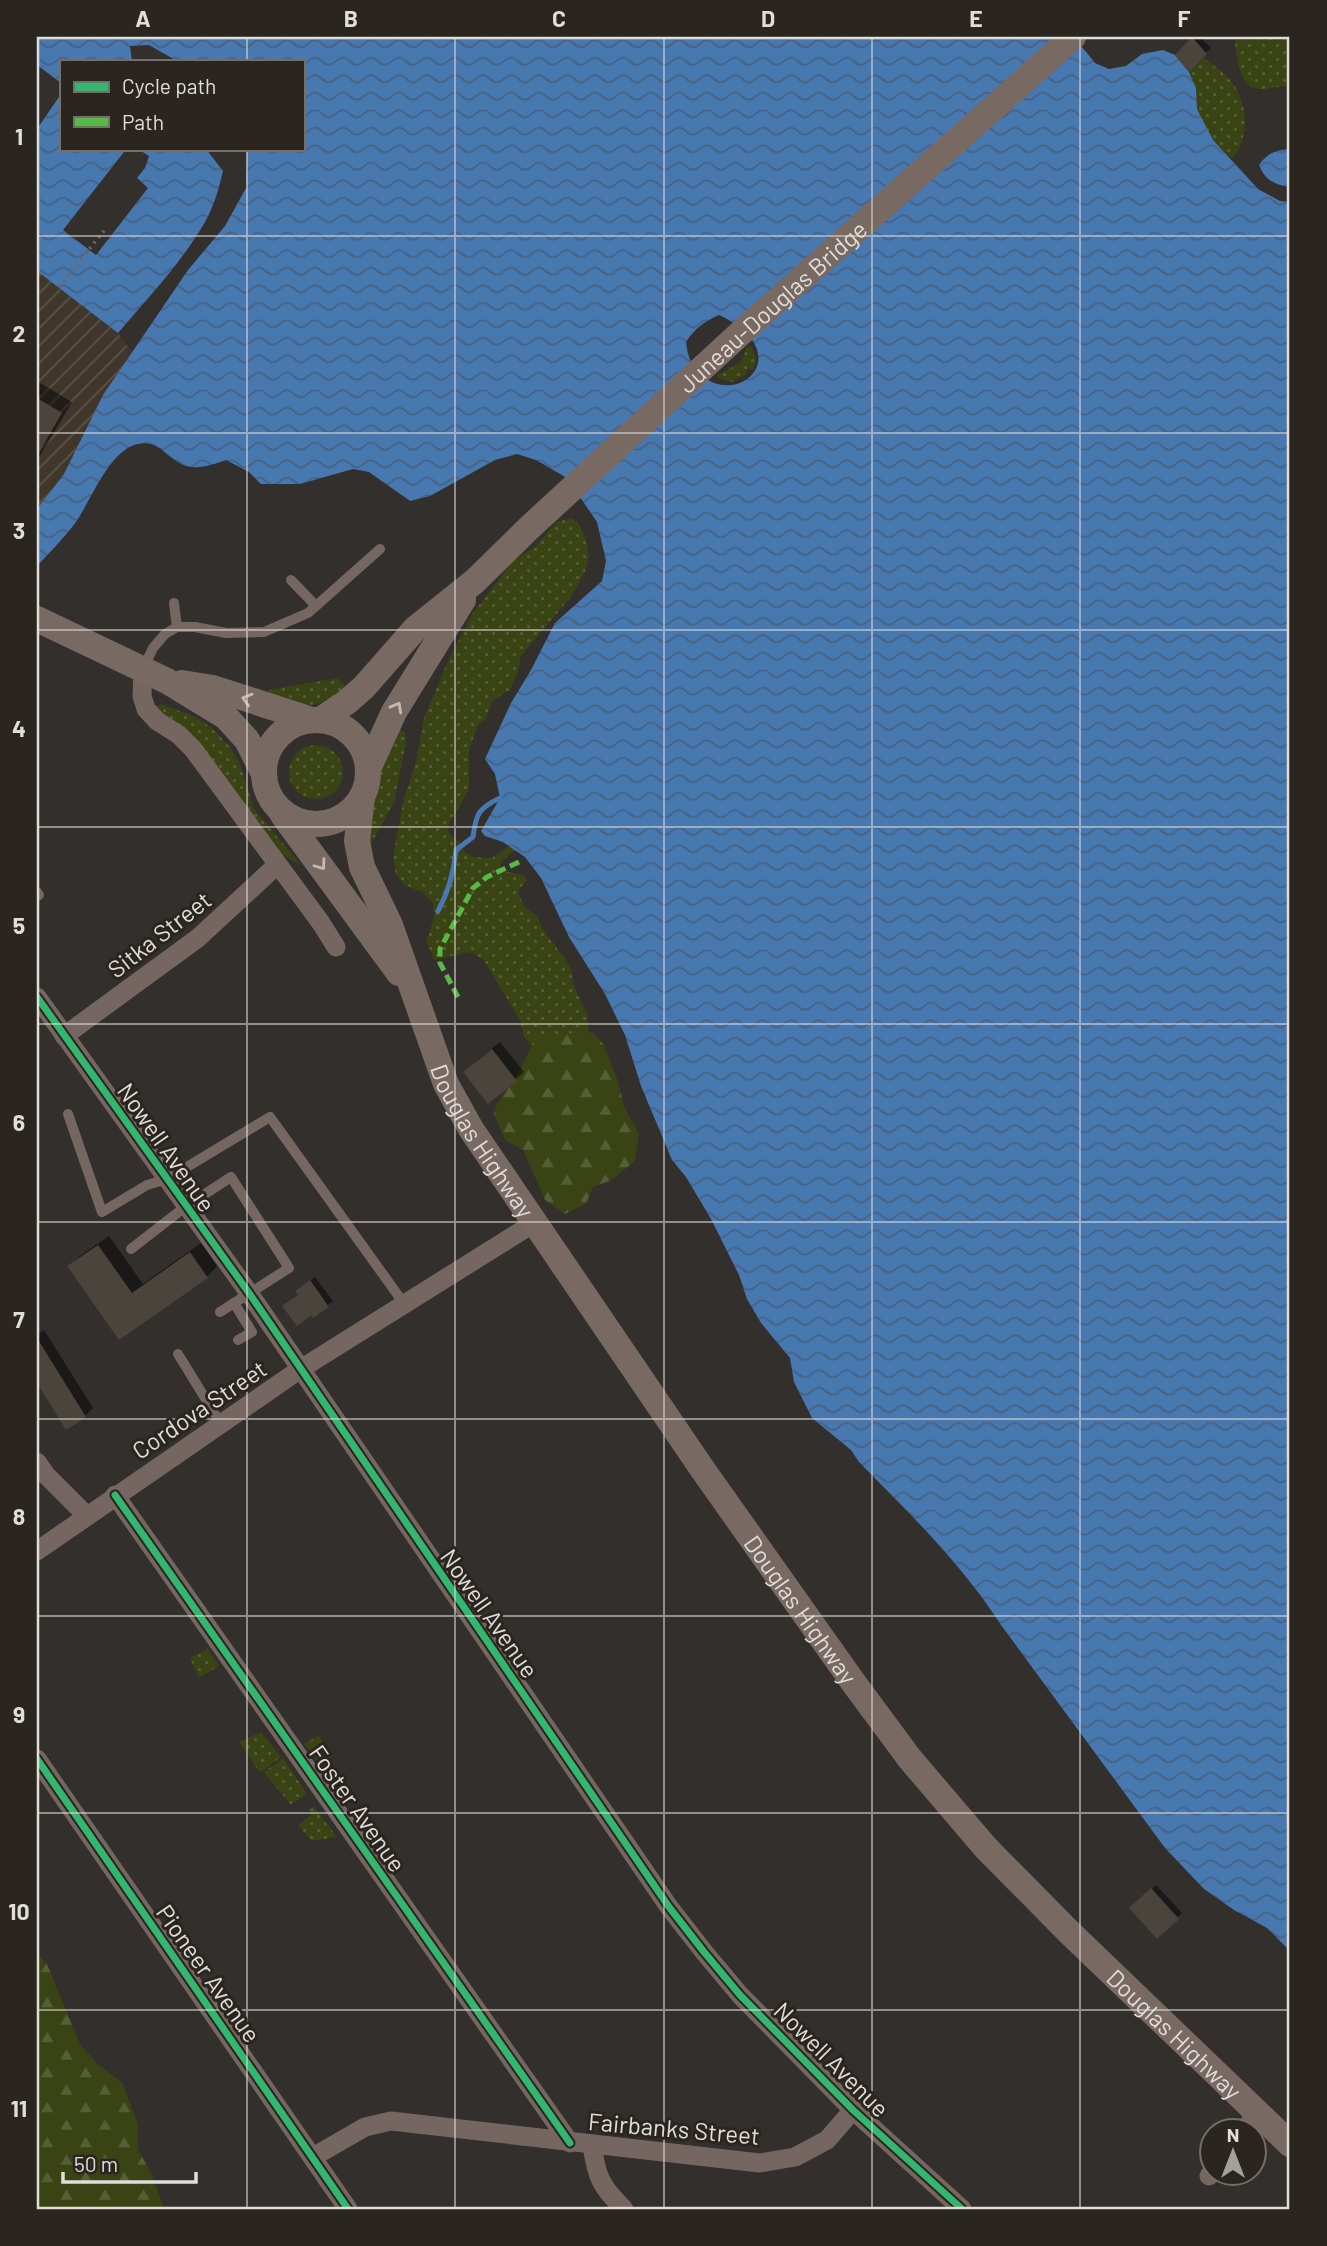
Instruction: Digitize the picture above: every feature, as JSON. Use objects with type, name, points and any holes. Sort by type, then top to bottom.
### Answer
[{"type":"main road","name":"Juneau-Douglas Bridge","points":[[475,581],[734,339],[1073,37]]},
{"type":"main road","points":[[263,772],[272,742],[283,731],[297,723],[316,720],[356,694],[415,629],[475,581]]},
{"type":"main road","points":[[368,769],[400,701],[475,581]]},
{"type":"main road","points":[[37,619],[155,676],[226,717],[239,729],[263,772],[268,793],[416,995]]},
{"type":"main road","points":[[155,676],[213,688],[316,720],[334,723],[353,735],[365,754],[368,769],[362,797],[352,810],[339,819],[324,824],[293,820],[280,811]]},
{"type":"main road","name":"Douglas Highway","points":[[362,797],[358,841],[362,867],[390,925],[446,1084],[471,1129],[774,1571],[917,1768],[986,1847],[1244,2116]]},
{"type":"main road","name":"Douglas Highway","points":[[1268,2132],[1290,2144]]},
{"type":"street","points":[[155,676],[142,696],[146,709],[157,722],[179,735],[193,749],[336,947]]},
{"type":"street","name":"Sitka Street","points":[[64,1036],[198,939],[277,865]]},
{"type":"street","name":"Nowell Avenue","points":[[37,997],[186,1206],[241,1298],[299,1370],[669,1907],[740,1995],[853,2110],[962,2209]]},
{"type":"street","name":"Cordova Street","points":[[37,1551],[299,1370],[534,1223]]},
{"type":"street","points":[[37,1462],[46,1475],[87,1516]]},
{"type":"street","name":"Foster Avenue","points":[[115,1495],[570,2143]]},
{"type":"street","name":"Pioneer Avenue","points":[[37,1759],[348,2209]]},
{"type":"street","name":"Fairbanks Street","points":[[313,2157],[365,2127],[391,2121],[760,2163],[795,2157],[827,2140],[853,2110]]},
{"type":"street","points":[[592,2144],[595,2166],[605,2191],[624,2209]]},
{"type":"lane","points":[[155,676],[152,648],[164,634],[177,626],[195,626],[226,633],[264,632],[308,613],[380,549]]},
{"type":"lane","points":[[291,580],[316,606]]},
{"type":"lane","points":[[174,603],[177,626]]},
{"type":"lane","points":[[68,1114],[102,1212],[147,1185],[167,1179],[270,1117],[405,1305]]},
{"type":"lane","points":[[131,1249],[186,1206],[232,1177],[289,1268],[220,1312]]},
{"type":"lane","points":[[238,1340],[252,1332],[241,1298]]},
{"type":"lane","points":[[178,1354],[221,1424]]},
{"type":"path","points":[[58,287],[107,227]]},
{"type":"shaded area","points":[[37,271],[118,333],[133,354],[64,474],[37,509]]},
{"type":"green space","points":[[1290,38],[1290,86],[1260,89],[1251,87],[1242,76],[1235,40]]},
{"type":"green space","points":[[1204,58],[1230,80],[1241,98],[1244,130],[1238,151],[1232,159],[1213,140],[1197,109],[1196,88],[1189,72]]},
{"type":"green space","points":[[751,346],[756,358],[753,370],[747,369],[746,375],[732,382],[718,378],[717,375],[740,362],[746,347]]},
{"type":"green space","points":[[572,518],[579,524],[585,537],[589,556],[585,572],[570,598],[521,656],[510,690],[493,700],[485,720],[477,727],[469,751],[469,789],[447,828],[465,852],[474,857],[492,858],[512,844],[515,850],[499,864],[504,871],[524,875],[527,880],[518,891],[523,905],[538,917],[542,928],[571,967],[574,986],[588,1016],[589,1040],[533,1048],[523,1035],[521,1022],[483,959],[470,952],[434,960],[426,941],[434,918],[433,903],[422,892],[404,885],[396,874],[393,857],[404,798],[416,762],[424,718],[448,661],[473,613],[513,561],[535,547],[556,522]]},
{"type":"green space","points":[[337,678],[346,686],[317,704],[298,705],[267,694],[269,690]]},
{"type":"green space","points":[[161,704],[196,717],[213,729],[230,747],[240,764],[254,809],[302,866],[278,852],[156,715],[155,707]]},
{"type":"green space","points":[[393,723],[405,733],[406,743],[394,803],[371,844],[363,846],[369,796],[388,725]]},
{"type":"green space","points":[[316,745],[335,753],[343,772],[335,791],[316,799],[297,791],[289,772],[297,753]]},
{"type":"green space","points":[[582,1028],[595,1034],[604,1045],[624,1106],[639,1134],[635,1161],[612,1180],[593,1187],[586,1204],[565,1214],[545,1200],[523,1150],[505,1140],[494,1114],[536,1036],[558,1039]]},
{"type":"green space","points":[[208,1649],[219,1666],[199,1678],[190,1658]]},
{"type":"green space","points":[[261,1732],[281,1757],[260,1773],[239,1742]]},
{"type":"green space","points":[[319,1735],[331,1757],[321,1765],[304,1744]]},
{"type":"green space","points":[[283,1758],[307,1794],[291,1805],[264,1772]]},
{"type":"green space","points":[[314,1807],[337,1837],[312,1841],[298,1825],[311,1815],[308,1810]]},
{"type":"green space","points":[[37,1953],[47,1964],[80,2044],[97,2063],[123,2084],[138,2124],[138,2149],[154,2179],[164,2209],[37,2209]]},
{"type":"water","points":[[37,37],[1074,37],[1095,63],[1109,69],[1126,66],[1142,54],[1163,50],[1175,55],[1189,72],[1196,88],[1197,109],[1213,140],[1258,189],[1280,201],[1290,202],[1290,1951],[1267,1928],[1204,1889],[1165,1848],[969,1581],[851,1450],[812,1418],[794,1382],[790,1358],[761,1323],[747,1299],[739,1275],[711,1219],[686,1177],[672,1160],[641,1086],[625,1035],[605,994],[569,937],[541,878],[525,857],[503,842],[485,836],[481,831],[500,798],[495,774],[485,759],[511,703],[555,623],[602,581],[606,561],[597,522],[567,478],[536,460],[517,454],[495,460],[430,496],[410,501],[369,472],[353,469],[300,484],[261,484],[249,472],[226,460],[191,467],[178,462],[154,445],[140,443],[127,448],[116,458],[73,526],[37,566],[37,509],[64,474],[103,395],[188,270],[225,226],[246,188],[247,150],[304,150],[304,60],[175,60],[149,45],[130,46],[132,60],[60,60],[60,150],[207,150],[223,171],[211,210],[196,237],[118,333],[37,271]],"holes":[[[719,315],[744,331],[757,348],[758,363],[751,376],[738,383],[723,385],[706,379],[691,361],[686,342],[696,329]]]},
{"type":"water","points":[[1290,149],[1290,187],[1271,181],[1259,165],[1272,153]]},
{"type":"pier","points":[[37,65],[60,82],[60,95],[37,129]]},
{"type":"pier","points":[[140,150],[149,156],[145,168],[137,178],[148,188],[96,255],[63,230],[124,152]]},
{"type":"building","points":[[1192,37],[1207,54],[1189,72],[1175,55]]},
{"type":"building","points":[[37,398],[62,413],[37,456]]},
{"type":"building","points":[[492,1049],[517,1081],[488,1104],[463,1072]]},
{"type":"building","points":[[98,1245],[132,1293],[190,1252],[208,1278],[119,1340],[67,1266]]},
{"type":"building","points":[[310,1280],[329,1307],[297,1326],[282,1306],[298,1295],[295,1291]]},
{"type":"building","points":[[37,1338],[86,1417],[66,1430],[37,1383]]},
{"type":"building","points":[[1151,1888],[1179,1919],[1157,1939],[1129,1908]]},
{"type":"waterway","points":[[438,911],[450,881],[456,850],[473,837],[480,812],[500,798]]},
{"type":"marked path","points":[[458,997],[440,963],[440,949],[473,888],[487,877],[523,860]]},
{"type":"cycle path","points":[[37,997],[249,1293],[669,1907],[740,1995],[853,2110],[962,2209]]},
{"type":"cycle path","points":[[115,1495],[570,2143]]},
{"type":"cycle path","points":[[37,1759],[348,2209]]}]
